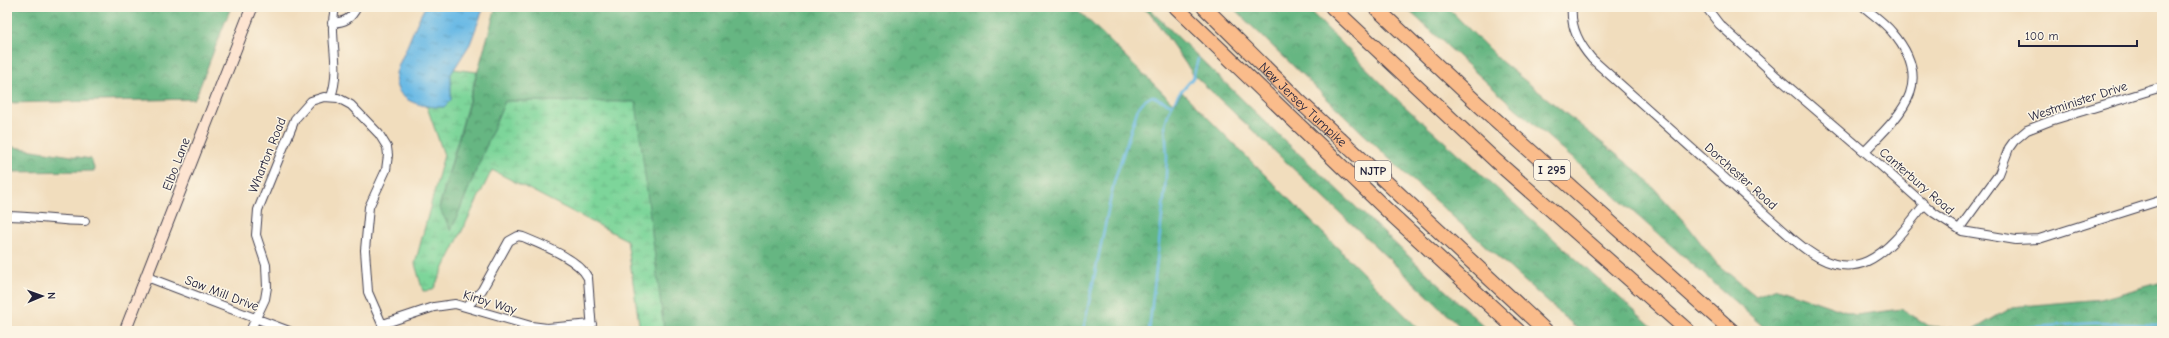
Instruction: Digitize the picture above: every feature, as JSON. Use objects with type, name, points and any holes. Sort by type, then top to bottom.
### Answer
[{"type":"highway","name":"New Jersey Turnpike","points":[[1176,7],[1389,212],[1518,331]]},
{"type":"highway","name":"New Jersey Turnpike","points":[[1204,7],[1297,99],[1546,331]]},
{"type":"highway","name":"I 295","points":[[1332,7],[1491,156],[1688,331]]},
{"type":"highway","name":"I 295","points":[[1375,7],[1483,109],[1732,331]]},
{"type":"street","name":"Elbo Lane","points":[[125,331],[252,7]]},
{"type":"street","points":[[335,7],[332,23],[337,71],[336,81],[331,97],[345,101],[358,110],[384,140],[387,147],[388,155],[386,170],[369,207],[365,250],[368,292],[384,328]]},
{"type":"street","points":[[332,23],[343,22],[349,19],[357,7]]},
{"type":"street","name":"Dorchester Road","points":[[1572,7],[1577,37],[1592,59],[1794,240],[1820,260],[1845,266],[1863,263],[1877,257],[1904,231],[1924,205]]},
{"type":"street","name":"Canterbury Road","points":[[1706,7],[1727,32],[1924,205],[1943,220],[1959,229],[1973,234],[2016,240],[2039,238],[2162,200]]},
{"type":"street","points":[[1864,7],[1892,32],[1905,49],[1910,62],[1913,82],[1911,93],[1901,111],[1865,152]]},
{"type":"street","name":"Westminister Drive","points":[[1959,229],[1999,174],[2008,148],[2027,130],[2050,121],[2162,87]]},
{"type":"street","name":"Wharton Road","points":[[250,331],[265,299],[268,280],[266,265],[256,235],[258,210],[295,119],[311,102],[318,98],[331,97]]},
{"type":"street","points":[[7,216],[85,221]]},
{"type":"street","points":[[468,306],[482,290],[509,240],[518,236],[529,239],[574,262],[585,272],[588,278],[592,327]]},
{"type":"street","name":"Saw Mill Drive","points":[[147,277],[289,331]]},
{"type":"street","name":"Kirby Way","points":[[384,328],[441,305],[455,304],[468,306],[531,326],[547,328],[592,327]]},
{"type":"green space","points":[[7,7],[231,7],[195,99],[7,103]]},
{"type":"green space","points":[[496,7],[1075,7],[1174,104],[1182,92],[1421,331],[664,331],[635,102],[505,101],[451,231],[439,208]]},
{"type":"green space","points":[[1140,7],[1147,7],[1284,140],[1489,331],[1465,331],[1193,74],[1151,14]]},
{"type":"green space","points":[[1232,7],[1306,7],[1402,104],[1657,331],[1580,331],[1400,169]]},
{"type":"green space","points":[[1405,7],[1447,7],[1502,62],[1643,176],[1688,226],[1717,264],[1756,296],[1777,288],[1855,315],[1902,309],[1929,326],[1973,330],[2012,307],[2101,299],[2162,282],[2162,331],[1768,331],[1495,90]]},
{"type":"green space","points":[[453,69],[477,72],[439,207],[451,231],[505,101],[636,102],[664,331],[640,331],[627,240],[492,170],[433,290],[423,291],[415,264],[444,155],[427,107],[401,95]]},
{"type":"green space","points":[[7,146],[91,159],[95,171],[7,172]]},
{"type":"water","points":[[425,7],[484,7],[470,44],[451,74],[451,100],[444,107],[427,106],[410,101],[398,90],[396,83],[396,73]]},
{"type":"waterway","points":[[1149,331],[1165,190],[1167,157],[1165,124],[1169,111],[1178,95],[1193,78],[1198,59]]},
{"type":"waterway","points":[[1083,331],[1114,182],[1138,108],[1144,101],[1152,96],[1172,105]]},
{"type":"waterway","points":[[1968,331],[2096,323],[2162,325]]}]
